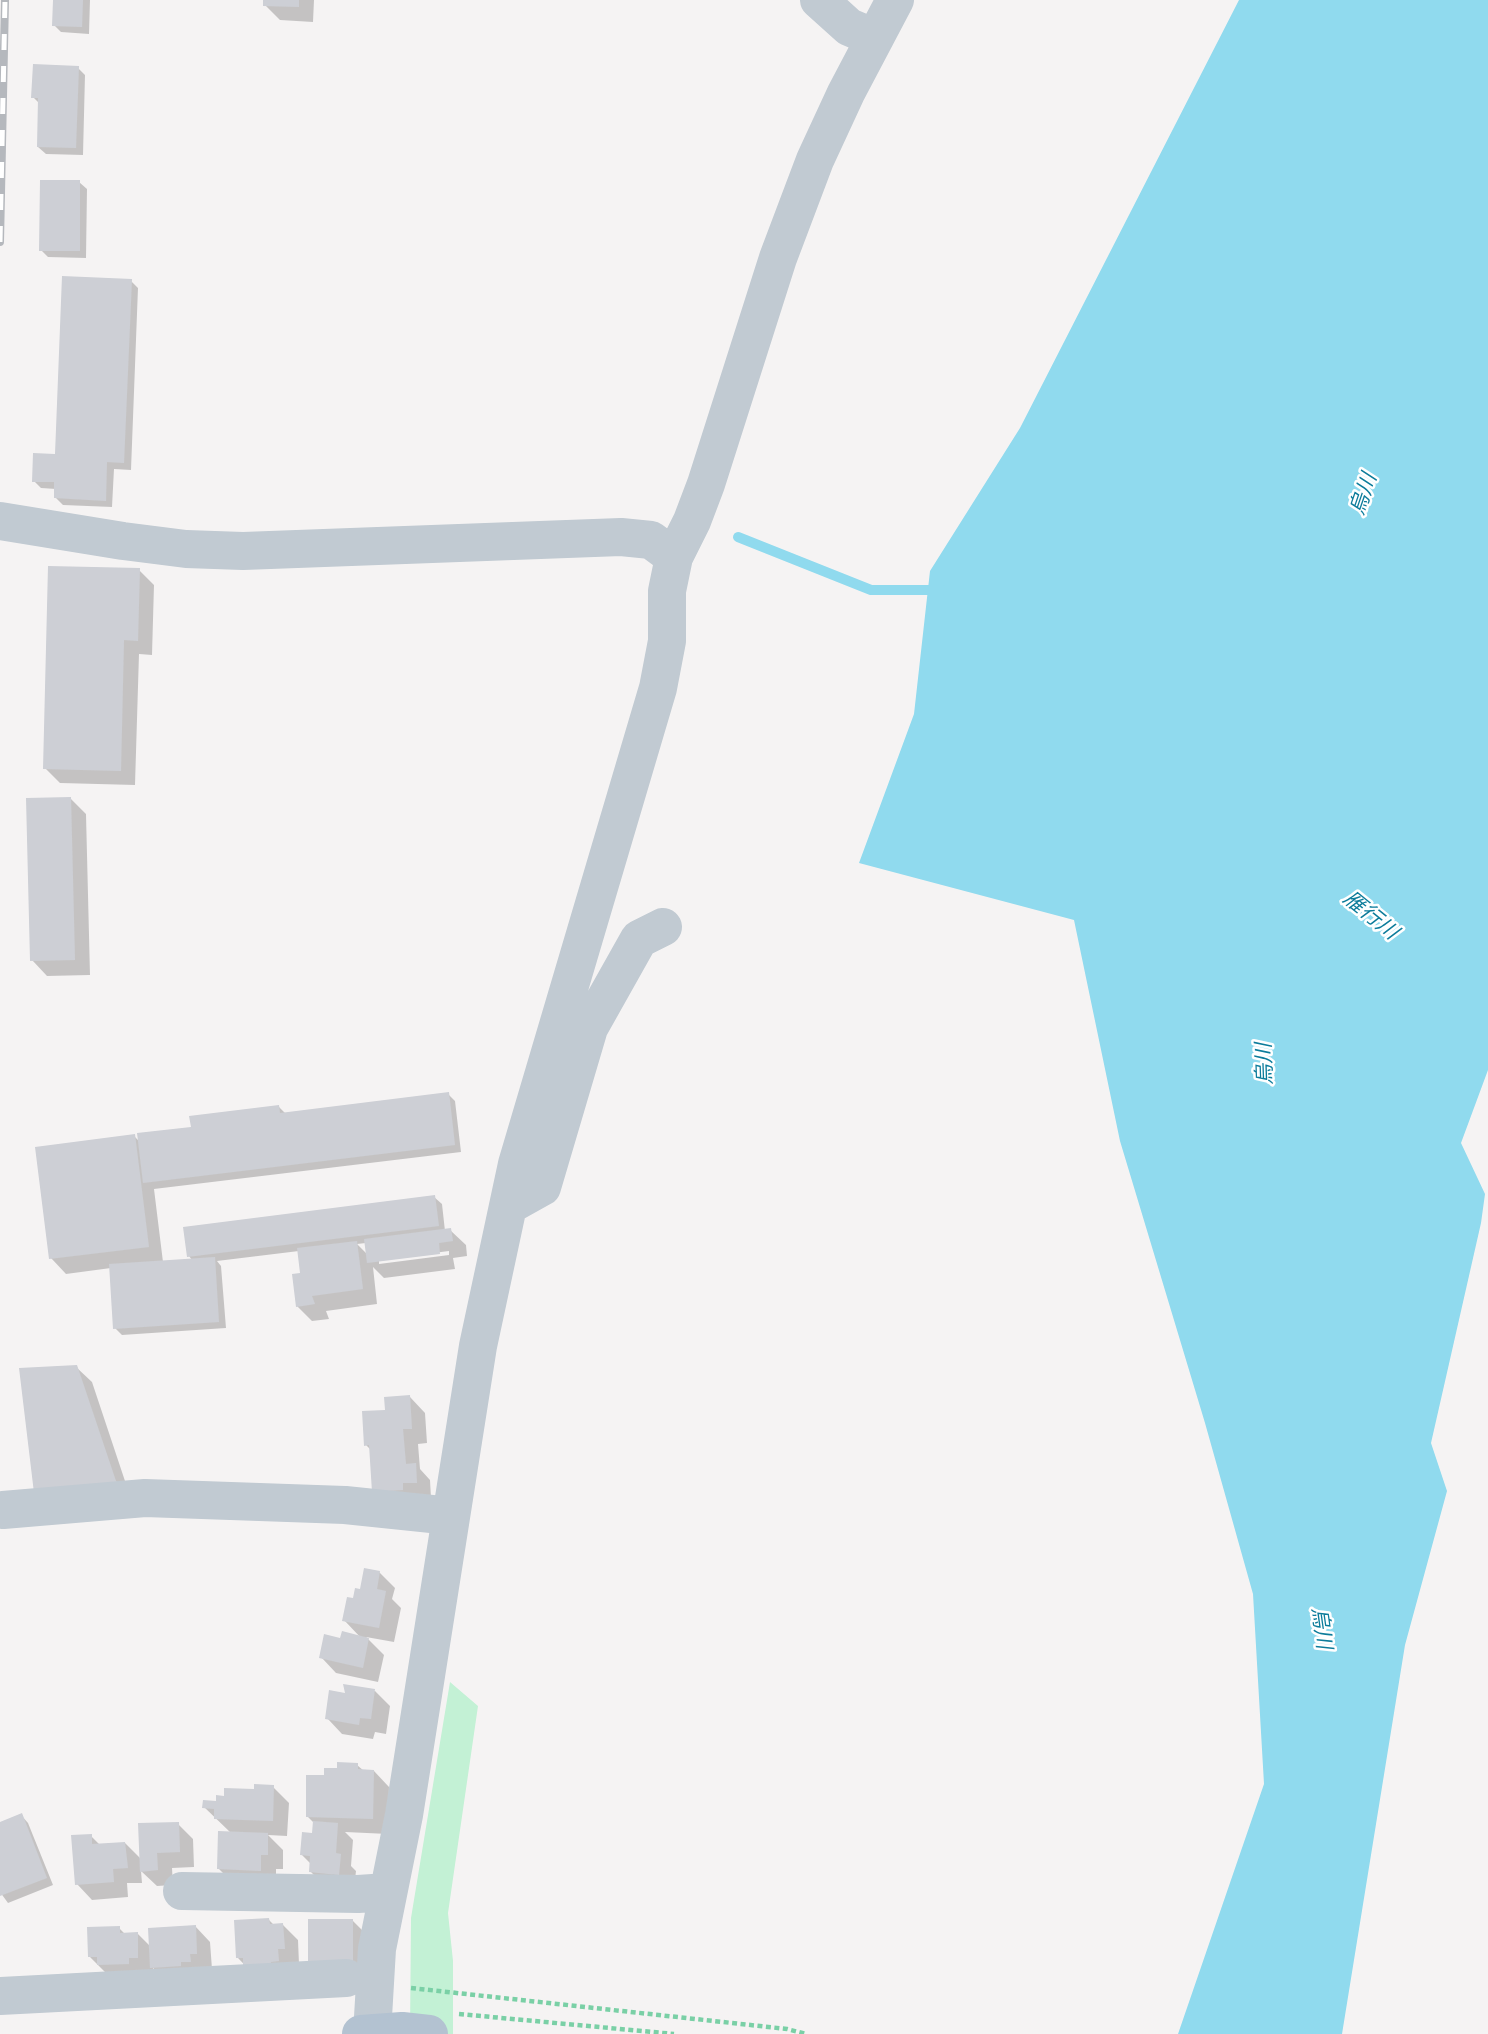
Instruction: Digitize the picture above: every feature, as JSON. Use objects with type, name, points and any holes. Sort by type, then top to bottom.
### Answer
[{"type":"main road","points":[[361,2034],[402,2031],[429,2034]]},
{"type":"street","points":[[819,0],[849,27],[875,38]]},
{"type":"street","points":[[372,2034],[377,1950],[404,1815],[478,1346],[517,1164],[657,688],[667,640],[667,591],[674,557],[706,484],[778,258],[815,160],[846,93],[895,0]]},
{"type":"street","points":[[0,521],[186,549],[257,550],[621,537],[651,540],[674,557]]},
{"type":"street","points":[[508,1206],[542,1187],[589,1028],[639,939],[663,927]]},
{"type":"street","points":[[3,1510],[145,1498],[345,1505],[451,1516]]},
{"type":"street","points":[[182,1891],[358,1894],[388,1892]]},
{"type":"street","points":[[0,1996],[346,1978]]},
{"type":"green space","points":[[450,1682],[478,1706],[448,1913],[453,1961],[453,2034],[410,2034],[411,1918]]},
{"type":"water","points":[[1239,0],[1488,0],[1488,1070],[1461,1143],[1485,1194],[1481,1223],[1431,1443],[1447,1491],[1405,1645],[1342,2034],[1178,2034],[1264,1784],[1253,1594],[1205,1423],[1120,1141],[1074,920],[859,863],[914,714],[930,571],[1020,428]]},
{"type":"building","points":[[53,0],[83,0],[82,27],[52,26]]},
{"type":"building","points":[[263,0],[299,0],[299,7],[263,6]]},
{"type":"building","points":[[33,64],[79,66],[76,148],[37,147],[38,98],[31,98]]},
{"type":"building","points":[[40,180],[80,180],[80,251],[39,251]]},
{"type":"building","points":[[62,276],[132,279],[124,463],[107,462],[106,501],[54,498],[54,482],[32,482],[33,453],[55,454]]},
{"type":"building","points":[[48,566],[140,568],[138,641],[124,640],[121,771],[43,769]]},
{"type":"building","points":[[71,797],[75,960],[30,961],[26,798]]},
{"type":"building","points":[[449,1092],[455,1145],[143,1183],[137,1133],[191,1127],[189,1116],[279,1105],[280,1113]]},
{"type":"building","points":[[135,1134],[149,1247],[49,1259],[35,1147]]},
{"type":"building","points":[[435,1195],[439,1226],[187,1257],[183,1227]]},
{"type":"building","points":[[451,1228],[453,1241],[439,1243],[440,1254],[367,1263],[364,1239]]},
{"type":"building","points":[[357,1241],[363,1289],[312,1296],[315,1304],[296,1307],[292,1274],[300,1273],[297,1248]]},
{"type":"building","points":[[215,1257],[219,1322],[113,1329],[109,1264]]},
{"type":"building","points":[[77,1365],[117,1484],[34,1493],[19,1368]]},
{"type":"building","points":[[410,1395],[412,1429],[403,1429],[406,1464],[416,1463],[417,1483],[403,1483],[403,1490],[372,1492],[369,1445],[364,1446],[362,1411],[385,1410],[384,1397]]},
{"type":"building","points":[[364,1568],[380,1571],[377,1589],[386,1591],[379,1628],[342,1621],[347,1597],[353,1598],[355,1588],[360,1589]]},
{"type":"building","points":[[342,1631],[369,1638],[363,1668],[319,1658],[324,1634],[340,1638]]},
{"type":"building","points":[[343,1684],[375,1689],[371,1719],[360,1718],[359,1725],[325,1719],[329,1690],[345,1693]]},
{"type":"building","points":[[337,1762],[358,1763],[358,1769],[374,1770],[373,1819],[306,1817],[306,1775],[324,1775],[324,1768],[337,1768]]},
{"type":"building","points":[[254,1784],[274,1785],[273,1821],[214,1819],[214,1809],[202,1808],[203,1800],[216,1801],[216,1795],[224,1796],[224,1788],[254,1789]]},
{"type":"building","points":[[22,1813],[47,1878],[0,1896],[0,1822]]},
{"type":"building","points":[[313,1821],[338,1823],[336,1853],[341,1854],[339,1875],[309,1872],[310,1856],[300,1855],[302,1832],[312,1833]]},
{"type":"building","points":[[179,1822],[180,1852],[157,1853],[158,1870],[140,1872],[138,1823]]},
{"type":"building","points":[[218,1831],[268,1833],[268,1855],[261,1855],[261,1871],[217,1869]]},
{"type":"building","points":[[92,1834],[92,1844],[125,1842],[128,1868],[113,1869],[114,1882],[75,1885],[71,1835]]},
{"type":"building","points":[[269,1918],[270,1924],[283,1923],[285,1949],[278,1949],[279,1961],[271,1962],[271,1965],[243,1966],[243,1958],[236,1958],[234,1920]]},
{"type":"building","points":[[308,1919],[353,1919],[353,1961],[308,1961]]},
{"type":"building","points":[[196,1925],[197,1954],[190,1954],[191,1962],[181,1962],[181,1966],[150,1968],[148,1928]]},
{"type":"building","points":[[120,1926],[120,1933],[138,1932],[138,1958],[129,1958],[129,1964],[97,1965],[97,1957],[88,1957],[87,1927]]},
{"type":"waterway","points":[[738,537],[871,590],[942,590]]},
{"type":"railway","points":[[0,242],[5,0]]},
{"type":"water label","name":"烏川","points":[[1363,494]]},
{"type":"water label","name":"雁行川","points":[[1371,915]]},
{"type":"water label","name":"烏川","points":[[1264,1064]]},
{"type":"water label","name":"烏川","points":[[1322,1628]]}]
